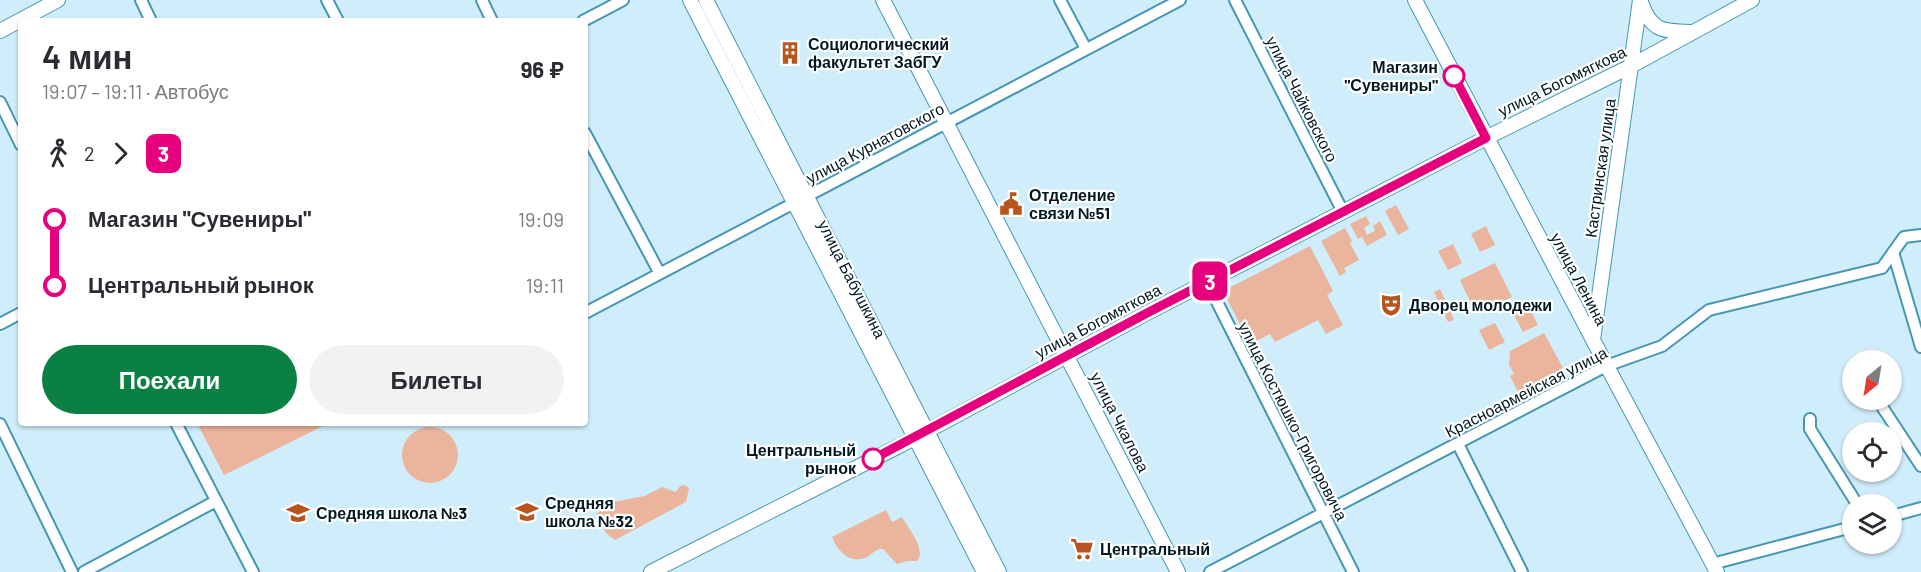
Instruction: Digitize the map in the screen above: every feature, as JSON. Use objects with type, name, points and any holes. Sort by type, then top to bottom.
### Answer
[{"type":"main road","points":[[24,18],[58,0]]},
{"type":"main road","name":"улица Бабушкина","points":[[690,0],[800,199]]},
{"type":"main road","name":"улица Бабушкина","points":[[706,0],[800,199],[920,435],[984,572]]},
{"type":"main road","name":"улица Чкалова","points":[[883,0],[1178,572]]},
{"type":"main road","name":"улица Ленина","points":[[1415,0],[1714,568]]},
{"type":"main road","name":"улица Богомягкова","points":[[651,572],[920,435],[1207,282],[1631,66],[1752,0]]},
{"type":"main road","points":[[1640,1],[1645,15],[1654,26],[1665,31],[1695,32]]},
{"type":"main road","name":"Кастринская улица","points":[[1593,340],[1640,1]]},
{"type":"main road","points":[[0,31],[18,21]]},
{"type":"main road","name":"улица Бабушкина","points":[[920,435],[999,572]]},
{"type":"street","points":[[141,0],[150,18]]},
{"type":"street","points":[[327,0],[336,18]]},
{"type":"street","points":[[482,0],[491,18]]},
{"type":"street","points":[[588,18],[623,0]]},
{"type":"street","points":[[1060,0],[1086,49]]},
{"type":"street","name":"улица Курнатовского","points":[[588,310],[1180,0]]},
{"type":"street","name":"улица Чайковского","points":[[1235,0],[1343,212]]},
{"type":"street","points":[[0,102],[18,139]]},
{"type":"street","points":[[588,139],[659,272]]},
{"type":"street","name":"Красноармейская улица","points":[[1210,572],[1606,366],[1662,346],[1709,310],[1882,268],[1904,237],[1921,236]]},
{"type":"street","points":[[1893,252],[1921,347]]},
{"type":"street","name":"улица Костюшко-Григоровича","points":[[1207,282],[1353,572]]},
{"type":"street","points":[[0,324],[18,315]]},
{"type":"street","points":[[1884,410],[1921,466]]},
{"type":"street","points":[[1810,419],[1810,429],[1851,494]]},
{"type":"street","points":[[0,424],[72,572]]},
{"type":"street","points":[[178,426],[253,572]]},
{"type":"street","points":[[1458,444],[1522,572]]},
{"type":"street","points":[[84,572],[216,501]]},
{"type":"street","points":[[1902,513],[1921,508]]},
{"type":"street","points":[[1714,568],[1842,530]]},
{"type":"shaded area","points":[[1396,205],[1409,229],[1398,235],[1385,211]]},
{"type":"shaded area","points":[[1366,216],[1370,224],[1364,228],[1367,235],[1375,231],[1373,226],[1380,221],[1387,235],[1367,246],[1362,237],[1358,239],[1350,224]]},
{"type":"shaded area","points":[[1486,226],[1495,245],[1480,252],[1471,234]]},
{"type":"shaded area","points":[[1345,228],[1359,260],[1344,268],[1346,272],[1340,276],[1321,241]]},
{"type":"shaded area","points":[[1453,244],[1462,263],[1448,270],[1438,251]]},
{"type":"shaded area","points":[[1310,246],[1333,291],[1327,295],[1343,325],[1326,334],[1318,320],[1275,342],[1270,334],[1250,344],[1223,291]]},
{"type":"shaded area","points":[[1495,263],[1512,297],[1476,314],[1460,280]]},
{"type":"shaded area","points":[[1440,289],[1454,320],[1448,322],[1434,292]]},
{"type":"shaded area","points":[[1528,306],[1538,325],[1523,332],[1513,313]]},
{"type":"shaded area","points":[[1495,323],[1505,342],[1489,350],[1479,330]]},
{"type":"shaded area","points":[[1544,333],[1563,368],[1518,392],[1510,376],[1514,374],[1509,365],[1510,351]]},
{"type":"shaded area","points":[[199,426],[323,426],[224,475]]},
{"type":"shaded area","points":[[430,427],[441,429],[450,435],[456,444],[458,455],[456,466],[450,475],[441,481],[430,483],[419,481],[410,475],[404,466],[402,455],[404,444],[410,435],[419,429]]},
{"type":"shaded area","points":[[685,485],[689,488],[686,502],[615,540],[606,533],[596,514],[613,502],[645,496],[662,487],[676,492],[680,486]]},
{"type":"shaded area","points":[[886,510],[892,522],[902,517],[912,533],[920,551],[917,561],[897,564],[883,549],[861,559],[850,558],[841,552],[832,537]]},
{"type":"bus line","name":"3","points":[[873,459],[1147,313],[1486,138],[1454,76]]},
{"type":"place","name":"Социологический факультет ЗабГУ","points":[[790,53]]},
{"type":"place","name":"Магазин \"Сувениры\"","points":[[1454,76]]},
{"type":"place","name":"Отделение связи №51","points":[[1011,204]]},
{"type":"place","name":"Дворец молодежи","points":[[1391,305]]},
{"type":"place","name":"Центральный рынок","points":[[873,459]]},
{"type":"place","name":"Средняя школа №32","points":[[527,512]]},
{"type":"place","name":"Средняя школа №3","points":[[298,513]]},
{"type":"place","name":"Центральный","points":[[1082,549]]}]
